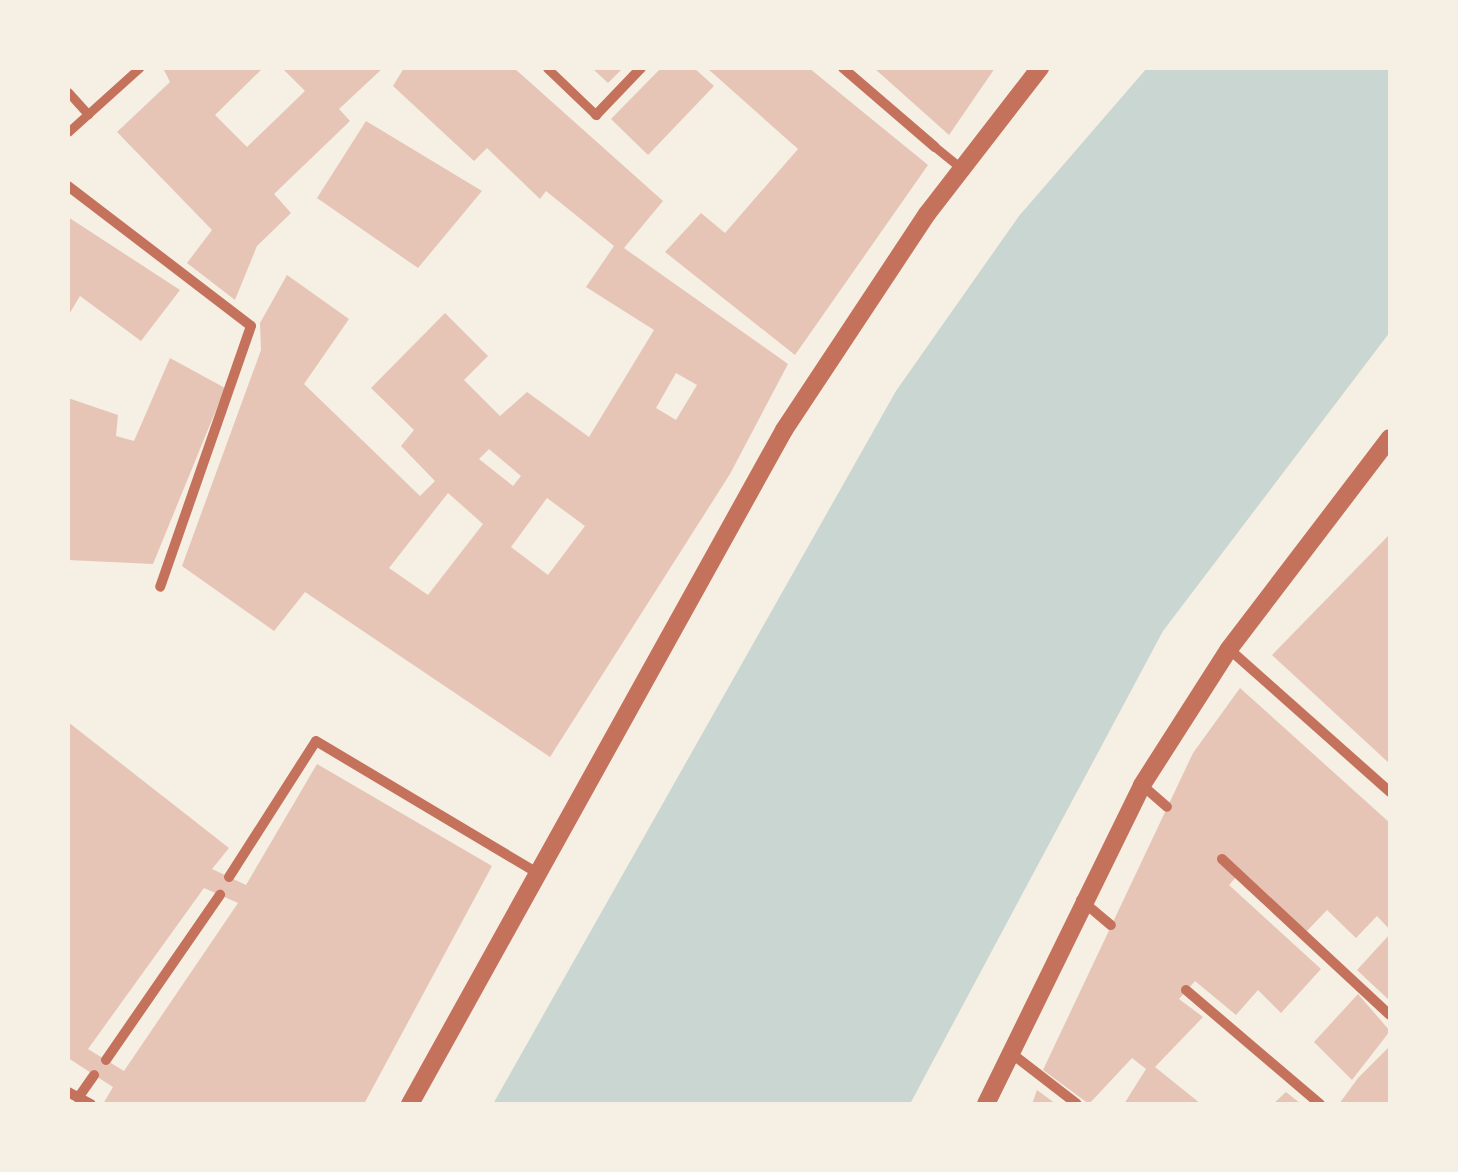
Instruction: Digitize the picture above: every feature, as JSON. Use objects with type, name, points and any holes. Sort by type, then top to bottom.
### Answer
[{"type":"street","points":[[68,132],[139,68]]},
{"type":"street","points":[[547,68],[596,115],[641,68]]},
{"type":"street","points":[[843,68],[961,168]]},
{"type":"street","points":[[410,1104],[534,871],[784,430],[961,168],[1040,68]]},
{"type":"street","points":[[68,92],[88,114]]},
{"type":"street","points":[[68,186],[256,330],[160,587]]},
{"type":"street","points":[[986,1104],[1007,1050],[1079,898],[1142,785],[1229,649],[1390,438]]},
{"type":"street","points":[[1229,649],[1390,792]]},
{"type":"street","points":[[229,878],[316,741],[534,871]]},
{"type":"street","points":[[1142,785],[1167,808]]},
{"type":"street","points":[[1222,858],[1390,1015]]},
{"type":"street","points":[[106,1060],[220,895]]},
{"type":"street","points":[[1079,898],[1111,925]]},
{"type":"street","points":[[1186,990],[1320,1104]]},
{"type":"street","points":[[1007,1050],[1077,1104]]},
{"type":"street","points":[[91,1104],[73,1095],[94,1075]]},
{"type":"shaded area","points":[[1147,68],[1390,68],[1390,332],[1163,631],[910,1104],[493,1104],[896,391],[1019,216]]},
{"type":"building","points":[[163,68],[263,68],[215,115],[247,147],[305,91],[282,68],[383,68],[339,109],[350,121],[274,194],[291,213],[257,246],[235,300],[187,263],[212,230],[117,132],[170,82]]},
{"type":"building","points":[[404,68],[514,68],[663,201],[624,248],[788,364],[730,474],[550,757],[305,592],[274,631],[182,566],[261,350],[260,323],[287,275],[349,319],[304,384],[420,496],[435,481],[401,446],[414,430],[371,388],[445,313],[488,356],[464,380],[500,416],[527,392],[589,437],[654,330],[586,287],[614,246],[546,191],[540,199],[487,148],[474,161],[393,86]],"holes":[[[676,373],[697,385],[676,420],[656,408]],[[489,449],[521,476],[513,486],[479,459]],[[448,493],[483,524],[428,595],[389,568]],[[547,498],[585,526],[548,575],[511,547]]]},
{"type":"building","points":[[592,68],[623,68],[608,83]]},
{"type":"building","points":[[661,68],[694,68],[714,86],[648,155],[611,119]]},
{"type":"building","points":[[707,68],[809,68],[928,165],[795,355],[665,252],[701,213],[725,233],[798,149]]},
{"type":"building","points":[[874,68],[995,68],[949,135]]},
{"type":"building","points":[[366,121],[482,191],[418,268],[317,198]]},
{"type":"building","points":[[68,217],[180,290],[141,341],[80,296],[68,316]]},
{"type":"building","points":[[170,358],[225,388],[153,564],[68,560],[68,398],[118,415],[116,436],[134,441]]},
{"type":"building","points":[[1390,534],[1390,764],[1272,655]]},
{"type":"building","points":[[1240,688],[1390,823],[1390,930],[1377,916],[1356,938],[1327,910],[1306,932],[1237,876],[1229,885],[1321,969],[1281,1013],[1258,990],[1236,1015],[1195,981],[1179,999],[1203,1017],[1155,1067],[1201,1104],[1124,1104],[1146,1069],[1132,1058],[1089,1104],[1043,1070],[1193,753]]},
{"type":"building","points":[[68,722],[229,848],[212,869],[246,885],[317,764],[492,866],[364,1104],[103,1104],[113,1087],[68,1058]],"holes":[[[204,888],[238,903],[124,1071],[88,1049]]]},
{"type":"building","points":[[1390,934],[1390,1001],[1357,970]]},
{"type":"building","points":[[1358,994],[1390,1031],[1352,1080],[1314,1042]]},
{"type":"building","points":[[1390,1046],[1390,1104],[1339,1104],[1358,1078]]},
{"type":"building","points":[[1037,1090],[1056,1104],[1032,1104]]},
{"type":"building","points":[[1286,1092],[1301,1104],[1273,1104]]}]
